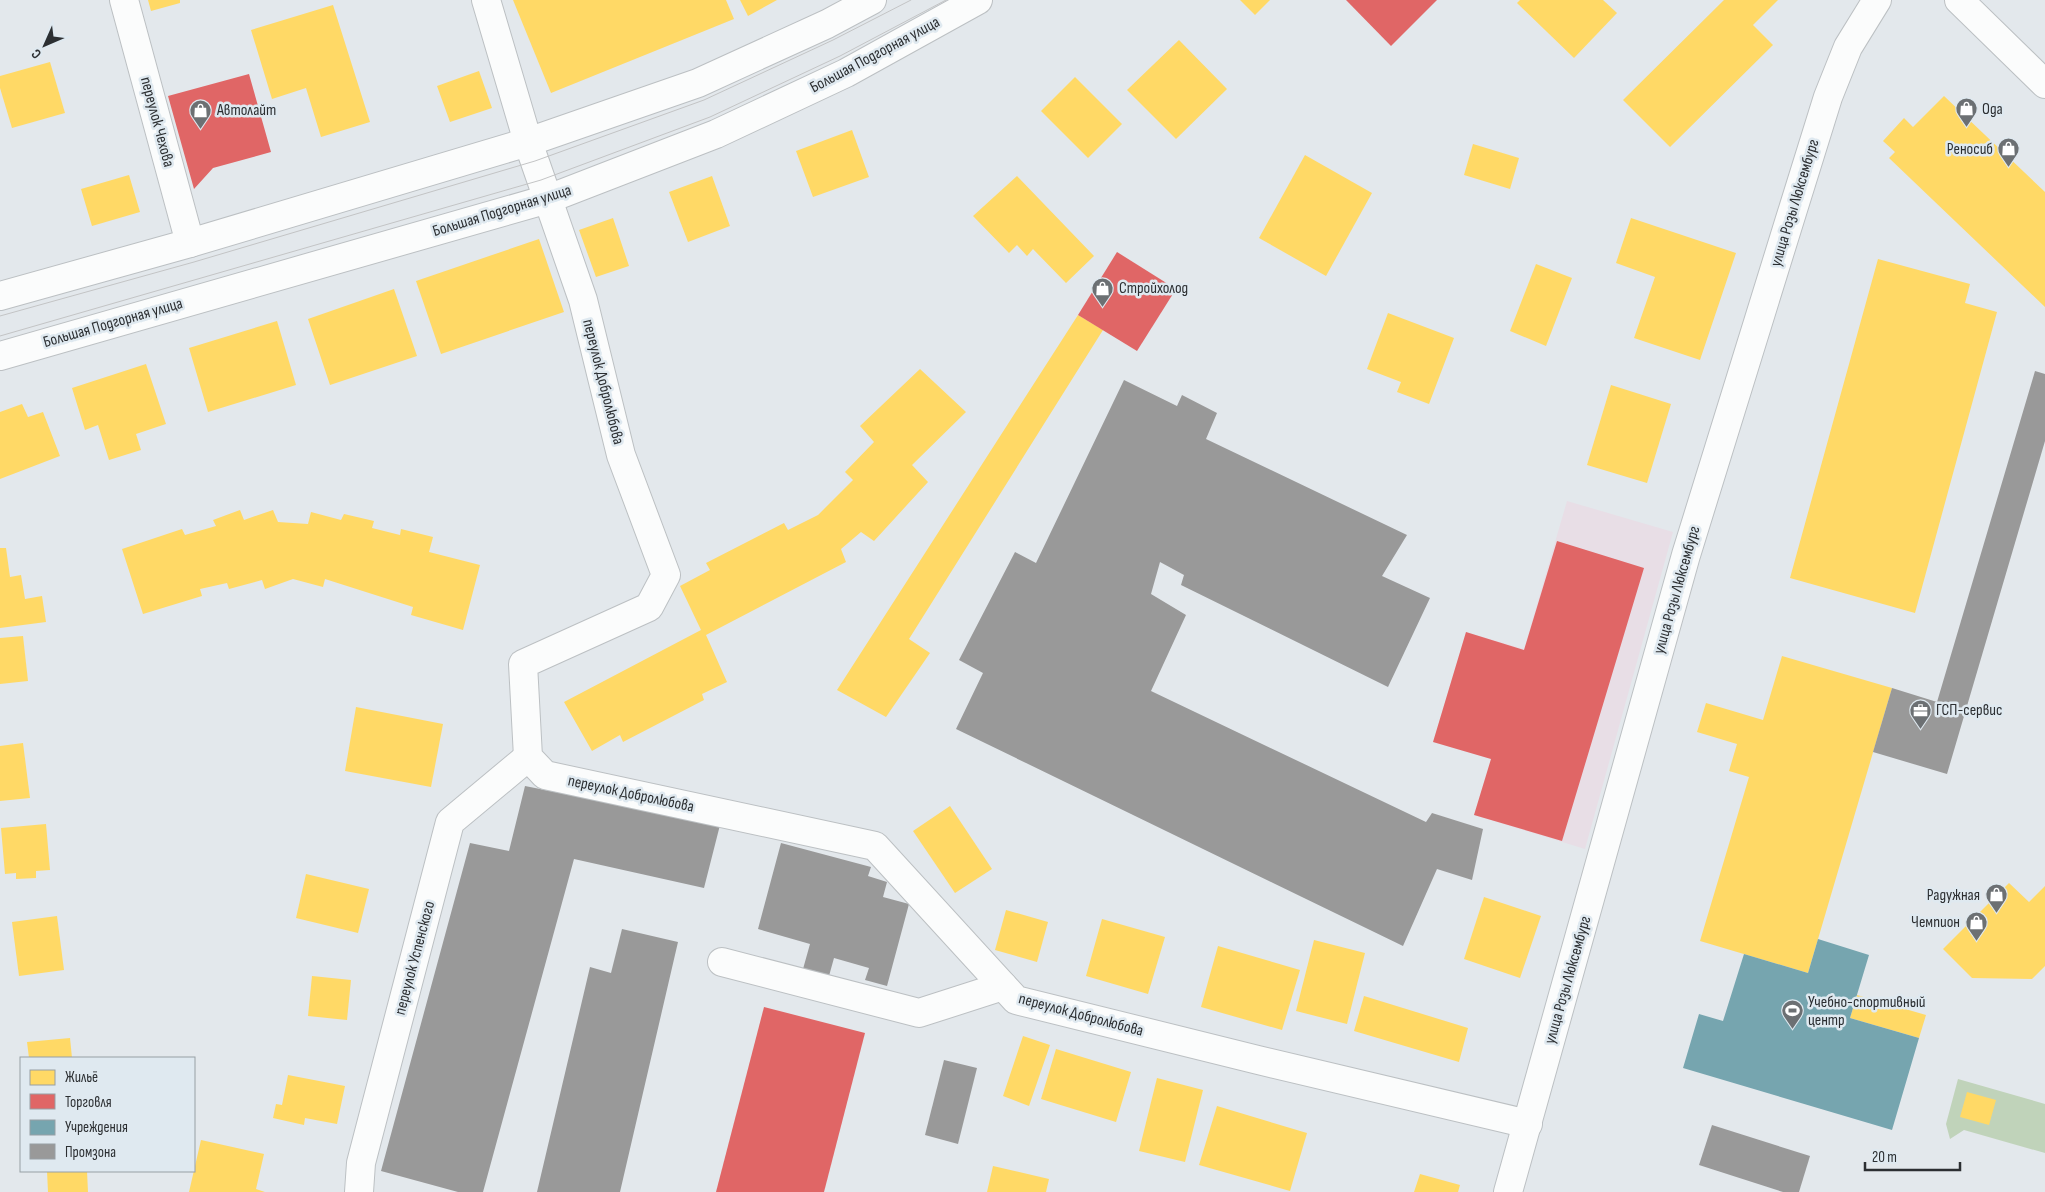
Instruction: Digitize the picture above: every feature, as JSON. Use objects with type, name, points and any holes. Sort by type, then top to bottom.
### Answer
[{"type":"street","name":"переулок Чехова","points":[[124,0],[190,243]]},
{"type":"street","name":"переулок Добролюбова","points":[[486,0],[528,142],[583,300],[621,455],[666,576],[649,607],[523,664],[528,757],[545,775],[875,846],[1016,1000],[1528,1124]]},
{"type":"street","points":[[0,296],[190,243],[528,142],[698,83],[827,24],[872,0]]},
{"type":"street","name":"Большая Подгорная улица","points":[[0,356],[548,199],[716,134],[846,73],[978,0]]},
{"type":"street","name":"улица Розы Люксембург","points":[[1508,1192],[1686,555],[1790,219],[1828,97],[1848,47],[1877,0]]},
{"type":"street","points":[[1959,0],[2045,84]]},
{"type":"street","name":"переулок Успенского","points":[[359,1192],[361,1164],[450,822],[528,757]]},
{"type":"street","points":[[722,962],[919,1013],[1003,986]]},
{"type":"shaded area","points":[[1567,501],[1673,532],[1585,849],[1474,815],[1491,759],[1433,742],[1466,632],[1524,649]]},
{"type":"green space","points":[[1958,1079],[2045,1104],[2045,1153],[1964,1130],[1950,1139],[1946,1124]]},
{"type":"building: Жильё","points":[[148,0],[180,0],[180,3],[151,11]]},
{"type":"building: Жильё","points":[[513,0],[726,0],[734,19],[551,93]]},
{"type":"building: Жильё","points":[[740,0],[777,0],[748,16]]},
{"type":"building: Жильё","points":[[1240,0],[1270,0],[1255,15]]},
{"type":"building: Жильё","points":[[1520,0],[1603,0],[1617,13],[1574,58],[1517,3]]},
{"type":"building: Жильё","points":[[1724,0],[1778,0],[1753,25],[1773,45],[1670,147],[1623,100]]},
{"type":"building: Жильё","points":[[333,5],[370,122],[321,137],[306,88],[272,99],[251,30]]},
{"type":"building: Жильё","points":[[1179,40],[1227,89],[1176,139],[1127,90]]},
{"type":"building: Жильё","points":[[50,62],[65,113],[12,128],[0,88],[0,76]]},
{"type":"building: Жильё","points":[[479,71],[492,108],[450,122],[437,86]]},
{"type":"building: Жильё","points":[[1075,77],[1122,124],[1088,158],[1041,111]]},
{"type":"building: Жильё","points":[[1944,96],[2045,192],[2045,307],[1889,158],[1895,152],[1883,141],[1904,118],[1913,127]]},
{"type":"building: Жильё","points":[[852,130],[869,177],[813,197],[796,151]]},
{"type":"building: Жильё","points":[[1473,144],[1519,158],[1510,189],[1464,175]]},
{"type":"building: Жильё","points":[[1305,155],[1372,193],[1326,276],[1259,238]]},
{"type":"building: Жильё","points":[[129,175],[140,212],[92,226],[81,189]]},
{"type":"building: Жильё","points":[[712,176],[730,226],[688,242],[669,192]]},
{"type":"building: Жильё","points":[[1017,176],[1094,256],[1066,283],[1033,249],[1027,256],[1017,245],[1009,253],[973,216]]},
{"type":"building: Жильё","points":[[613,218],[629,266],[596,277],[579,230]]},
{"type":"building: Жильё","points":[[1631,218],[1736,253],[1700,360],[1634,338],[1655,277],[1616,263]]},
{"type":"building: Жильё","points":[[539,239],[564,312],[441,354],[416,281]]},
{"type":"building: Жильё","points":[[1878,259],[1970,284],[1965,303],[1997,312],[1915,613],[1790,578]]},
{"type":"building: Жильё","points":[[1536,264],[1572,278],[1546,346],[1510,331]]},
{"type":"building: Жильё","points":[[394,289],[417,356],[330,385],[308,319]]},
{"type":"building: Жильё","points":[[1388,313],[1454,338],[1429,404],[1397,392],[1401,382],[1367,369]]},
{"type":"building: Жильё","points":[[1078,315],[1103,330],[909,639],[930,653],[886,717],[837,690]]},
{"type":"building: Жильё","points":[[277,321],[296,385],[208,412],[189,348]]},
{"type":"building: Жильё","points":[[146,364],[166,424],[136,434],[141,450],[109,460],[98,425],[85,430],[72,388]]},
{"type":"building: Жильё","points":[[920,369],[966,412],[912,465],[928,482],[874,541],[861,532],[841,549],[846,562],[706,635],[727,682],[702,694],[704,700],[623,742],[620,735],[592,751],[564,702],[701,630],[680,586],[710,570],[706,563],[784,523],[788,530],[818,515],[853,480],[845,472],[874,442],[860,426]]},
{"type":"building: Жильё","points":[[1611,385],[1671,404],[1647,483],[1587,465]]},
{"type":"building: Жильё","points":[[22,404],[28,417],[43,412],[60,456],[0,479],[0,412]]},
{"type":"building: Жильё","points":[[240,510],[244,520],[273,510],[278,522],[308,524],[311,512],[341,520],[344,514],[374,521],[372,528],[400,535],[401,529],[433,537],[429,552],[480,565],[463,630],[411,615],[413,607],[325,579],[323,587],[293,579],[265,589],[262,580],[229,589],[227,583],[200,589],[202,596],[143,614],[122,549],[182,529],[185,535],[216,526],[213,520]]},
{"type":"building: Жильё","points":[[0,548],[6,548],[10,577],[21,575],[25,599],[42,596],[46,622],[0,628]]},
{"type":"building: Жильё","points":[[23,636],[28,681],[0,684],[0,638]]},
{"type":"building: Жильё","points":[[1782,656],[1892,688],[1808,973],[1700,941],[1749,777],[1729,771],[1737,744],[1697,732],[1706,703],[1763,720]]},
{"type":"building: Жильё","points":[[356,707],[443,724],[431,787],[345,771]]},
{"type":"building: Жильё","points":[[23,743],[30,798],[0,801],[0,746]]},
{"type":"building: Жильё","points":[[950,806],[992,869],[955,893],[913,831]]},
{"type":"building: Жильё","points":[[46,824],[50,870],[36,871],[36,878],[16,879],[16,873],[5,874],[1,828]]},
{"type":"building: Жильё","points":[[306,874],[369,889],[358,933],[296,918]]},
{"type":"building: Жильё","points":[[2009,883],[2029,902],[2045,886],[2045,966],[2032,979],[1972,978],[1943,949]]},
{"type":"building: Жильё","points":[[1484,897],[1541,916],[1520,978],[1464,959]]},
{"type":"building: Жильё","points":[[1006,910],[1048,922],[1037,962],[995,950]]},
{"type":"building: Жильё","points":[[57,916],[64,970],[19,976],[12,922]]},
{"type":"building: Жильё","points":[[1102,919],[1165,937],[1148,994],[1086,976]]},
{"type":"building: Жильё","points":[[1314,940],[1365,953],[1347,1024],[1296,1011]]},
{"type":"building: Жильё","points":[[1218,946],[1300,970],[1282,1030],[1201,1007]]},
{"type":"building: Жильё","points":[[312,976],[351,980],[347,1020],[308,1016]]},
{"type":"building: Жильё","points":[[1857,995],[1926,1015],[1919,1038],[1850,1018]]},
{"type":"building: Жильё","points":[[1364,996],[1468,1028],[1459,1062],[1354,1031]]},
{"type":"building: Жильё","points":[[1023,1036],[1050,1045],[1029,1106],[1003,1096]]},
{"type":"building: Жильё","points":[[70,1038],[72,1057],[29,1057],[27,1042]]},
{"type":"building: Жильё","points":[[1056,1049],[1131,1072],[1116,1122],[1041,1099]]},
{"type":"building: Жильё","points":[[288,1075],[345,1086],[337,1124],[305,1118],[304,1125],[273,1118],[276,1104],[282,1105]]},
{"type":"building: Жильё","points":[[1157,1078],[1203,1090],[1185,1162],[1139,1151]]},
{"type":"building: Жильё","points":[[1967,1092],[1996,1100],[1989,1125],[1960,1117]]},
{"type":"building: Жильё","points":[[1217,1106],[1307,1133],[1290,1191],[1199,1165]]},
{"type":"building: Жильё","points":[[201,1140],[264,1154],[256,1189],[265,1192],[189,1192]]},
{"type":"building: Жильё","points":[[993,1166],[1049,1179],[1046,1192],[987,1192]]},
{"type":"building: Жильё","points":[[47,1172],[87,1172],[88,1192],[48,1192]]},
{"type":"building: Жильё","points":[[1420,1174],[1460,1185],[1458,1192],[1414,1192]]},
{"type":"building: Торговля","points":[[1346,0],[1437,0],[1391,46]]},
{"type":"building: Торговля","points":[[249,74],[271,152],[213,168],[194,189],[168,96]]},
{"type":"building: Торговля","points":[[1117,252],[1176,289],[1137,351],[1078,315]]},
{"type":"building: Торговля","points":[[1557,541],[1644,568],[1562,841],[1474,815],[1491,759],[1433,742],[1466,632],[1524,650]]},
{"type":"building: Торговля","points":[[764,1007],[865,1033],[824,1192],[716,1192]]},
{"type":"building: Учреждения","name":"Учебно-спортивный центр","points":[[1818,939],[1869,955],[1850,1018],[1919,1038],[1892,1130],[1683,1068],[1699,1014],[1723,1021],[1744,954],[1808,973]]},
{"type":"building: Промзона","points":[[2035,371],[2045,374],[2045,441],[1947,774],[1873,752],[1892,688],[1937,702]]},
{"type":"building: Промзона","points":[[1124,380],[1177,406],[1182,395],[1217,413],[1206,439],[1407,535],[1382,576],[1430,598],[1388,687],[1181,585],[1184,575],[1160,562],[1151,594],[1186,615],[1151,691],[1426,822],[1432,813],[1483,829],[1472,880],[1437,869],[1403,946],[956,729],[983,673],[959,660],[1015,552],[1036,563]]},
{"type":"building: Промзона","points":[[525,786],[720,825],[704,888],[574,859],[483,1192],[458,1192],[381,1171],[470,843],[509,851]]},
{"type":"building: Промзона","points":[[781,843],[871,867],[868,876],[887,882],[883,897],[909,904],[887,986],[865,980],[869,968],[834,958],[829,976],[803,969],[810,944],[758,929]]},
{"type":"building: Промзона","points":[[622,929],[678,942],[620,1192],[537,1192],[590,967],[611,973]]},
{"type":"building: Промзона","points":[[944,1060],[977,1068],[958,1144],[925,1135]]},
{"type":"building: Промзона","points":[[1712,1125],[1810,1156],[1799,1192],[1783,1192],[1699,1165]]},
{"type":"tram line","points":[[0,316],[194,262],[535,161],[704,100],[833,40],[911,0]]},
{"type":"tram line","points":[[0,336],[541,180],[710,117],[840,56],[946,0]]},
{"type":"place","name":"Ода","points":[[1966,128]]},
{"type":"place","name":"Автолайт","points":[[201,129]]},
{"type":"place","name":"Реносиб","points":[[2009,168]]},
{"type":"place","name":"Стройхолод","points":[[1103,307]]},
{"type":"place","name":"ГСП-сервис","points":[[1920,729]]},
{"type":"place","name":"Радужная","points":[[1996,914]]},
{"type":"place","name":"Чемпион","points":[[1976,941]]},
{"type":"place","name":"Учебно-спортивный центр","points":[[1792,1030]]}]
